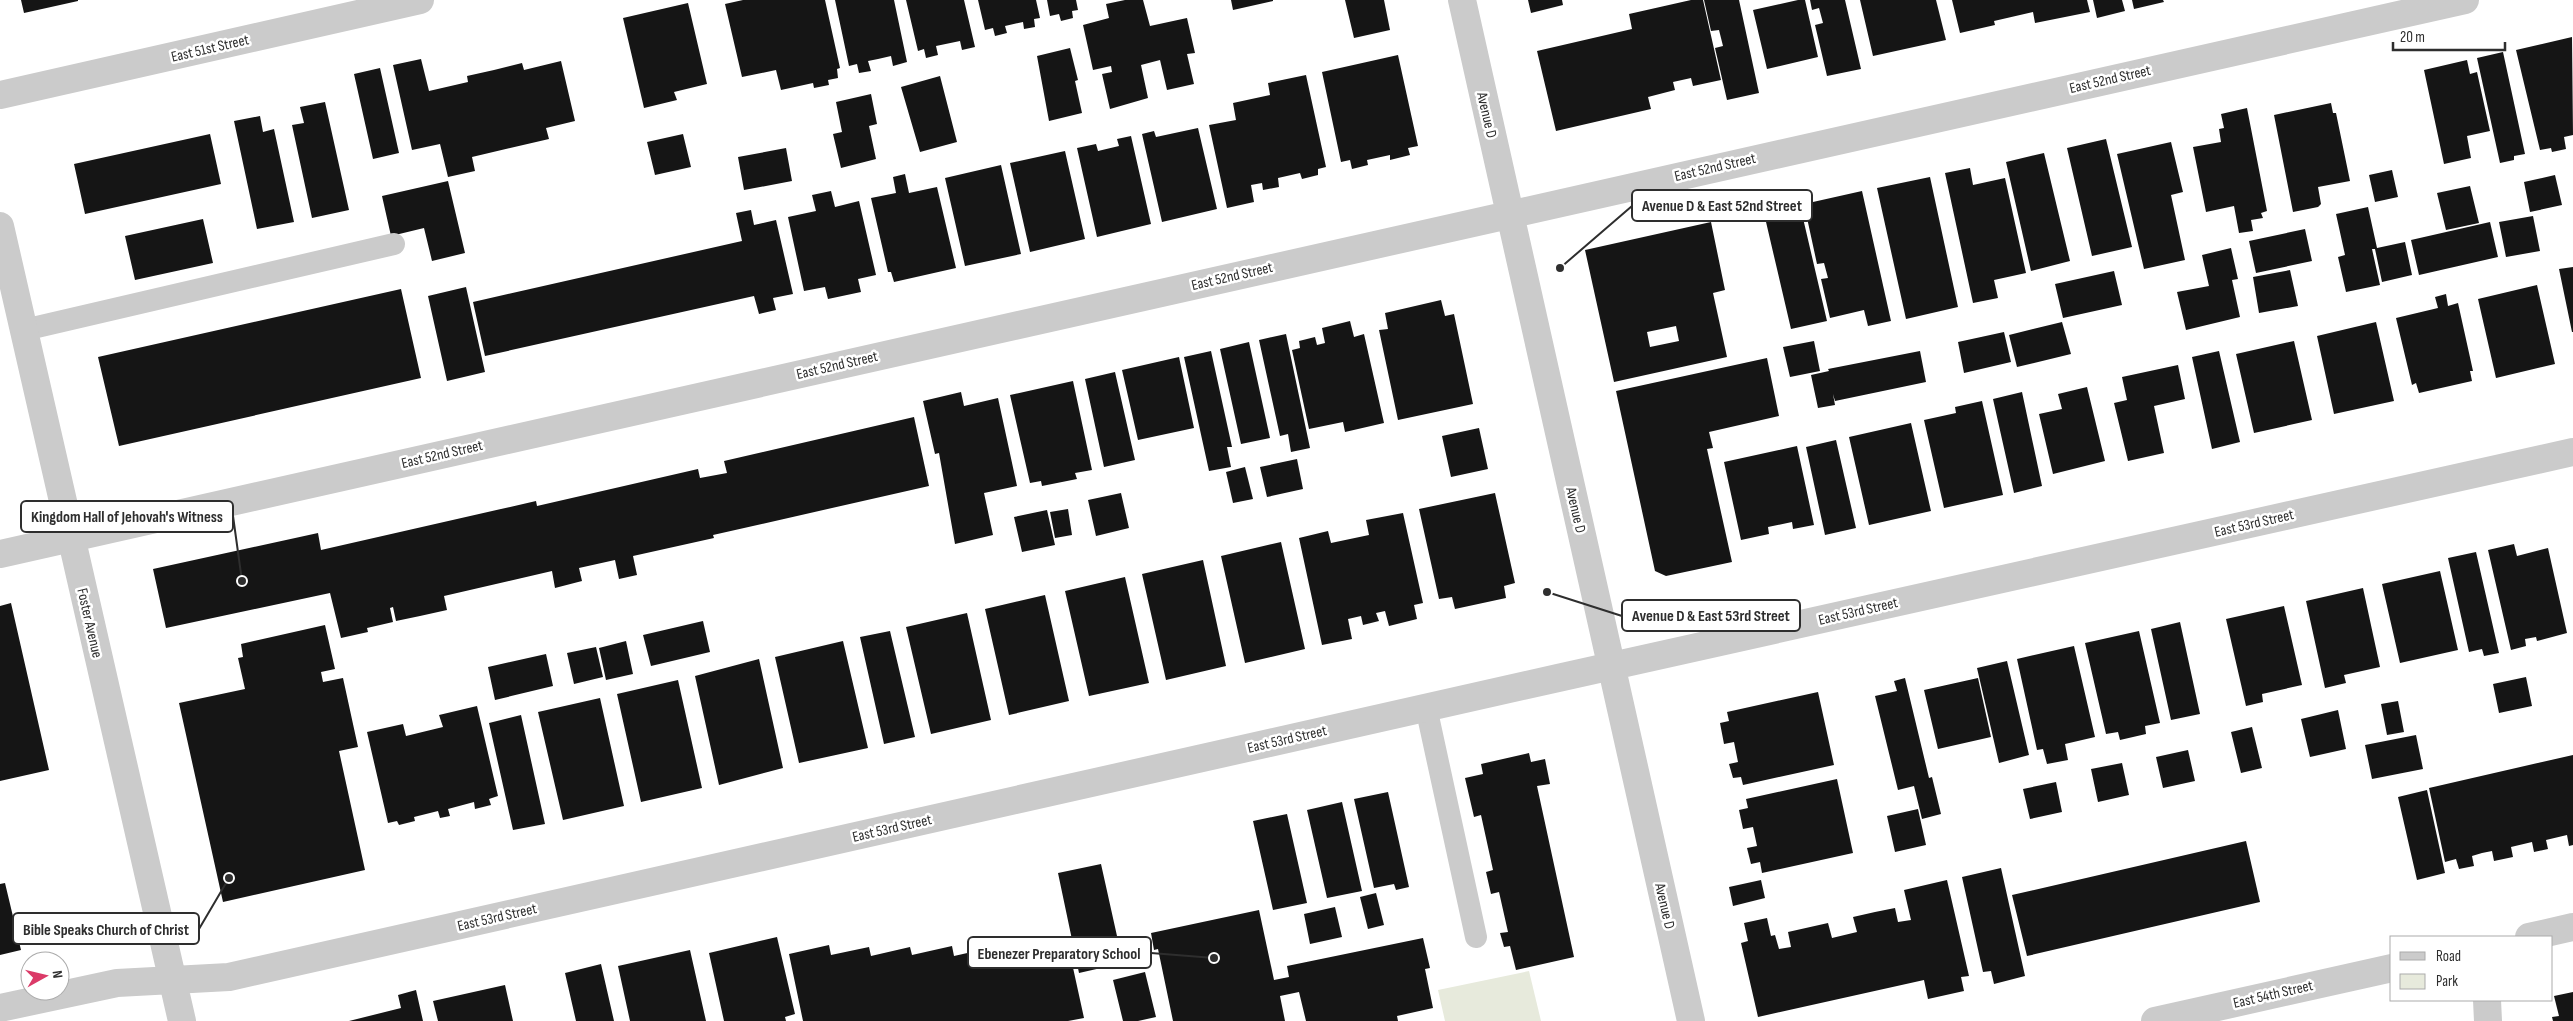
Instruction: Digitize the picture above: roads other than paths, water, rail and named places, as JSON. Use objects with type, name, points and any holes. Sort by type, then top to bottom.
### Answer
[{"type":"street","name":"East 51st Street","points":[[0,95],[420,0]]},
{"type":"street","name":"Avenue D","points":[[1462,0],[1690,1021]]},
{"type":"street","name":"East 52nd Street","points":[[0,554],[1509,213],[2465,0]]},
{"type":"street","name":"Foster Avenue","points":[[0,226],[182,1021]]},
{"type":"street","name":"East 53rd Street","points":[[0,1008],[117,982],[229,977],[1426,707],[2573,452]]},
{"type":"street","points":[[2534,936],[2573,928]]},
{"type":"street","name":"East 54th Street","points":[[2155,1021],[2390,968]]},
{"type":"street","points":[[2487,1001],[2488,1021]]},
{"type":"lane","points":[[24,330],[394,244]]},
{"type":"lane","points":[[1426,707],[1476,937]]},
{"type":"place","name":"Avenue D & East 52nd Street","points":[[1560,268]]},
{"type":"place","name":"Kingdom Hall of Jehovah's Witness","points":[[242,581]]},
{"type":"place","name":"Avenue D & East 53rd Street","points":[[1547,592]]},
{"type":"place","name":"Bible Speaks Church of Christ","points":[[229,878]]},
{"type":"place","name":"Ebenezer Preparatory School","points":[[1214,958]]}]
